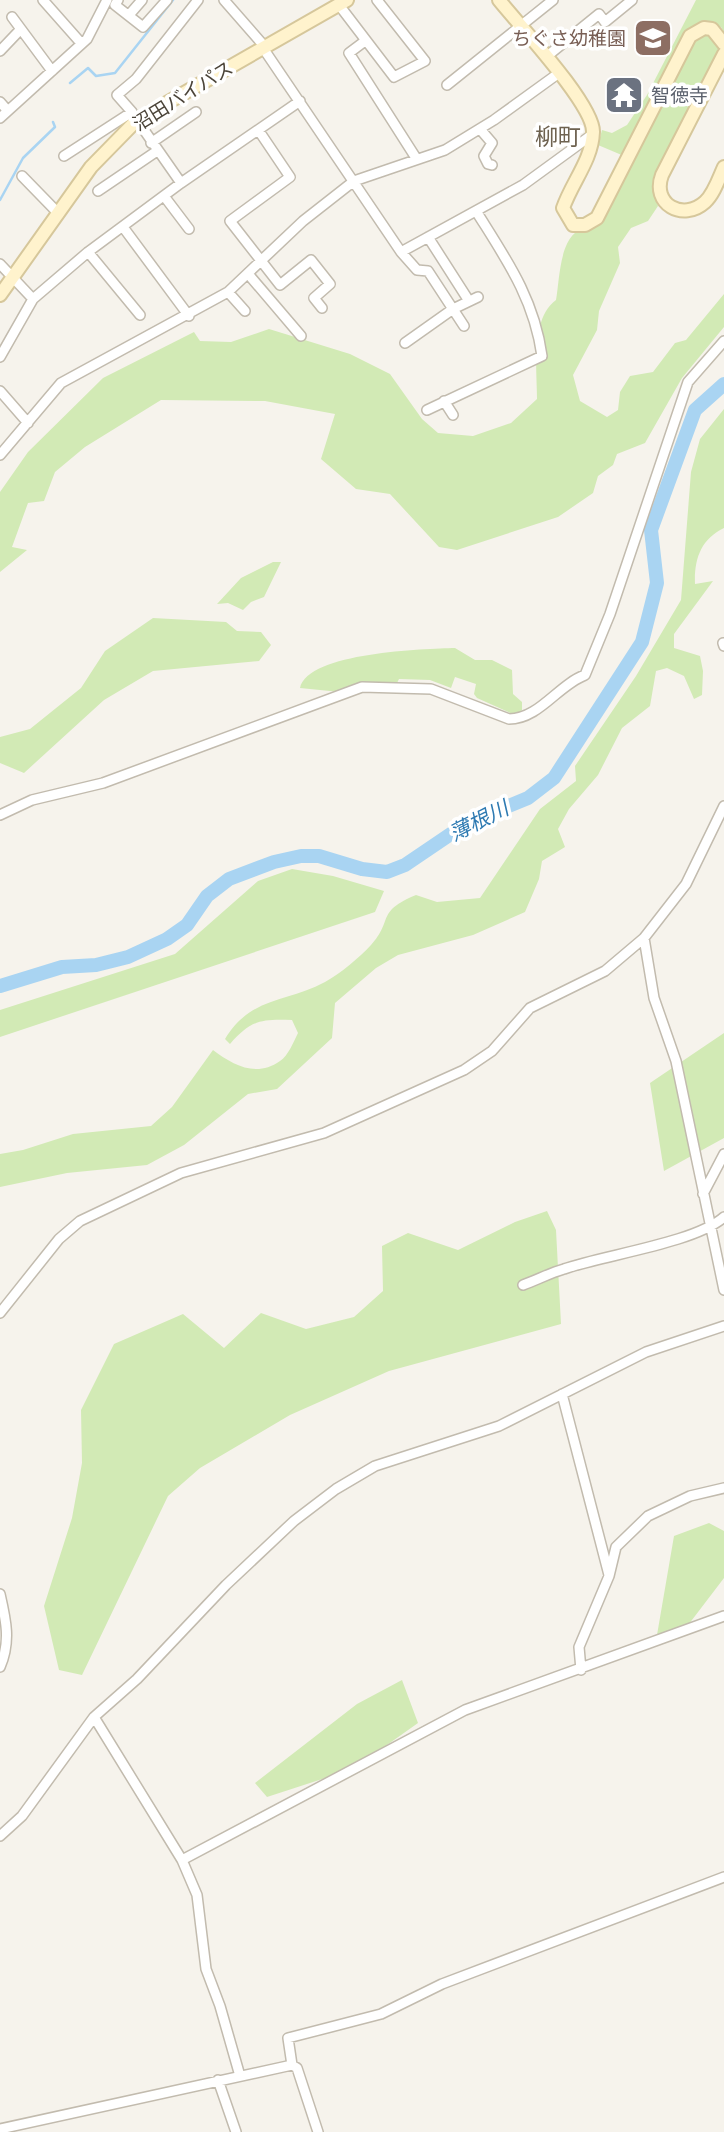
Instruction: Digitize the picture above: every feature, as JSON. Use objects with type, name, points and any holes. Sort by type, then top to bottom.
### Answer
[{"type":"street","points":[[43,0],[81,43]]},
{"type":"street","points":[[0,102],[4,114],[52,71],[92,32],[107,0]]},
{"type":"street","points":[[118,0],[115,5],[143,27],[147,26],[167,0]]},
{"type":"street","points":[[129,15],[142,0]]},
{"type":"street","points":[[64,156],[132,112],[117,95],[136,79],[198,0]]},
{"type":"street","points":[[224,0],[264,48],[401,252],[417,270],[428,271],[464,326]]},
{"type":"street","points":[[343,2],[365,41],[394,77],[425,61],[377,0]]},
{"type":"street","points":[[499,0],[591,115],[593,134],[584,165],[563,208],[567,220],[579,226],[597,218],[690,36],[704,28],[712,29],[724,44]]},
{"type":"street","points":[[447,85],[552,0]]},
{"type":"street","points":[[546,57],[599,13],[606,22],[632,0]]},
{"type":"street","name":"沼田バイパス","points":[[0,295],[91,167],[137,120],[343,2]]},
{"type":"street","points":[[12,17],[52,71]]},
{"type":"street","points":[[0,51],[20,30]]},
{"type":"street","points":[[365,41],[349,53],[416,158]]},
{"type":"street","points":[[724,54],[662,176],[659,196],[676,210],[699,206],[710,196],[724,167]]},
{"type":"street","points":[[0,455],[61,383],[145,336],[189,316],[228,292],[303,221],[354,181],[445,150],[480,129],[559,72]]},
{"type":"street","points":[[0,357],[33,299],[88,252],[181,183],[300,101]]},
{"type":"street","points":[[98,191],[196,112]]},
{"type":"street","points":[[137,120],[181,183]]},
{"type":"street","points":[[480,129],[492,144],[484,156],[488,164],[492,165]]},
{"type":"street","points":[[103,131],[111,144]]},
{"type":"street","points":[[258,131],[290,177],[230,221],[260,263],[280,285],[311,260],[330,284],[314,298],[322,308]]},
{"type":"street","points":[[401,252],[523,185],[593,134]]},
{"type":"street","points":[[22,176],[59,214]]},
{"type":"street","points":[[164,196],[189,229]]},
{"type":"street","points":[[427,410],[542,356],[538,324],[516,276],[476,211]]},
{"type":"street","points":[[123,227],[189,316]]},
{"type":"street","points":[[405,343],[453,309],[473,299],[428,237]]},
{"type":"street","points":[[88,252],[140,315]]},
{"type":"street","points":[[0,264],[33,299]]},
{"type":"street","points":[[249,275],[301,337]]},
{"type":"street","points":[[228,292],[245,311]]},
{"type":"street","points":[[0,815],[29,801],[103,783],[362,687],[431,689],[509,719],[519,719],[541,706],[571,680],[584,675],[610,614],[688,382],[724,341]]},
{"type":"street","points":[[0,391],[28,423]]},
{"type":"street","points":[[444,401],[453,415]]},
{"type":"street","points":[[0,1313],[59,1239],[79,1221],[181,1173],[324,1133],[464,1070],[492,1051],[530,1008],[605,971],[644,938],[687,884],[724,806]]},
{"type":"street","points":[[644,938],[654,998],[676,1061],[724,1290]]},
{"type":"street","points":[[703,1194],[724,1154]]},
{"type":"street","points":[[523,1286],[564,1268],[653,1246],[709,1226],[724,1217]]},
{"type":"street","points":[[0,1836],[22,1816],[94,1717],[137,1679],[226,1585],[294,1521],[336,1489],[375,1466],[499,1426],[646,1352],[724,1326]]},
{"type":"street","points":[[562,1394],[609,1576]]},
{"type":"street","points":[[581,1670],[579,1647],[609,1576],[616,1547],[648,1516],[690,1496],[724,1488]]},
{"type":"street","points":[[0,1594],[7,1625],[7,1645],[0,1667]]},
{"type":"street","points":[[182,1860],[465,1710],[724,1616]]},
{"type":"street","points":[[94,1717],[182,1860],[197,1895],[206,1969],[240,2076]]},
{"type":"street","points":[[292,2065],[288,2038],[381,2014],[442,1984],[724,1877]]},
{"type":"street","points":[[0,2129],[292,2065],[297,2068],[317,2132]]},
{"type":"street","points":[[218,2080],[236,2132]]},
{"type":"green space","points":[[696,0],[724,0],[724,32],[721,27],[704,24],[624,156],[598,145],[602,130],[612,133],[627,125],[647,95]]},
{"type":"green space","points":[[709,33],[717,40],[719,53],[655,176],[652,188],[658,206],[648,221],[631,228],[618,247],[620,263],[599,311],[597,330],[573,375],[580,401],[607,417],[618,410],[620,392],[630,376],[653,372],[675,343],[686,340],[724,294],[724,327],[682,378],[645,443],[617,454],[613,465],[598,476],[593,493],[558,517],[457,550],[439,547],[390,494],[356,489],[321,459],[335,414],[265,401],[161,400],[85,447],[55,472],[44,501],[28,503],[12,547],[27,550],[0,572],[0,492],[28,452],[103,378],[194,332],[200,341],[231,342],[269,329],[350,354],[390,374],[422,419],[438,433],[473,436],[511,423],[537,399],[536,360],[539,332],[542,319],[556,300],[562,258],[570,238],[577,231],[586,228],[688,45],[699,35]]},
{"type":"green space","points":[[724,409],[724,528],[704,544],[695,575],[695,584],[713,581],[674,634],[674,648],[700,656],[703,671],[702,695],[694,699],[684,676],[667,668],[656,671],[650,706],[622,728],[598,775],[569,809],[558,829],[565,847],[542,861],[539,879],[525,912],[473,935],[398,955],[376,968],[335,1003],[332,1038],[277,1089],[248,1094],[184,1145],[147,1165],[67,1173],[0,1187],[0,1154],[23,1150],[73,1134],[151,1126],[172,1107],[213,1050],[245,1068],[262,1069],[283,1059],[298,1033],[292,1020],[264,1021],[244,1030],[230,1044],[225,1039],[246,1015],[270,1002],[325,982],[356,960],[378,936],[390,912],[403,901],[416,895],[437,902],[480,898],[540,809],[576,781],[575,766],[636,676],[681,600],[691,472],[700,439]]},
{"type":"green space","points":[[273,562],[281,562],[264,597],[251,602],[243,610],[228,603],[217,604],[241,578]]},
{"type":"green space","points":[[153,618],[226,622],[237,631],[261,632],[271,645],[259,661],[153,671],[104,700],[24,773],[0,763],[0,737],[30,729],[81,688],[105,651]]},
{"type":"green space","points":[[455,648],[475,660],[492,660],[512,670],[513,694],[522,702],[522,710],[517,716],[477,698],[474,694],[476,684],[455,677],[451,688],[430,680],[399,679],[396,685],[340,692],[300,688],[308,676],[323,667],[345,660],[395,652]]},
{"type":"green space","points":[[292,869],[333,876],[384,891],[375,912],[0,1037],[0,1010],[175,954],[258,881]]},
{"type":"green space","points":[[724,1033],[724,1138],[664,1171],[650,1083]]},
{"type":"green space","points":[[547,1211],[556,1230],[561,1324],[389,1371],[290,1415],[200,1468],[168,1496],[82,1675],[59,1670],[44,1606],[72,1518],[82,1463],[81,1410],[114,1344],[183,1314],[224,1348],[261,1313],[306,1329],[354,1317],[383,1291],[382,1246],[408,1233],[458,1250],[515,1222]]},
{"type":"green space","points":[[709,1523],[724,1531],[724,1578],[679,1637],[657,1635],[674,1536]]},
{"type":"green space","points":[[402,1680],[418,1723],[353,1769],[267,1797],[255,1783],[357,1704]]},
{"type":"waterway","points":[[70,83],[88,68],[96,76],[115,73],[173,0]]},
{"type":"waterway","points":[[0,200],[23,158],[55,127],[53,122]]},
{"type":"waterway","name":"薄根川","points":[[0,986],[62,967],[96,965],[128,957],[167,939],[187,925],[207,896],[229,879],[274,862],[301,856],[319,856],[362,869],[387,872],[405,865],[467,823],[528,798],[554,778],[642,642],[657,583],[651,530],[695,410],[724,384]]},
{"type":"place","name":"ちぐさ幼稚園","points":[[653,38]]},
{"type":"place","name":"智徳寺","points":[[624,95]]},
{"type":"district","name":"柳町","points":[[558,137]]}]
